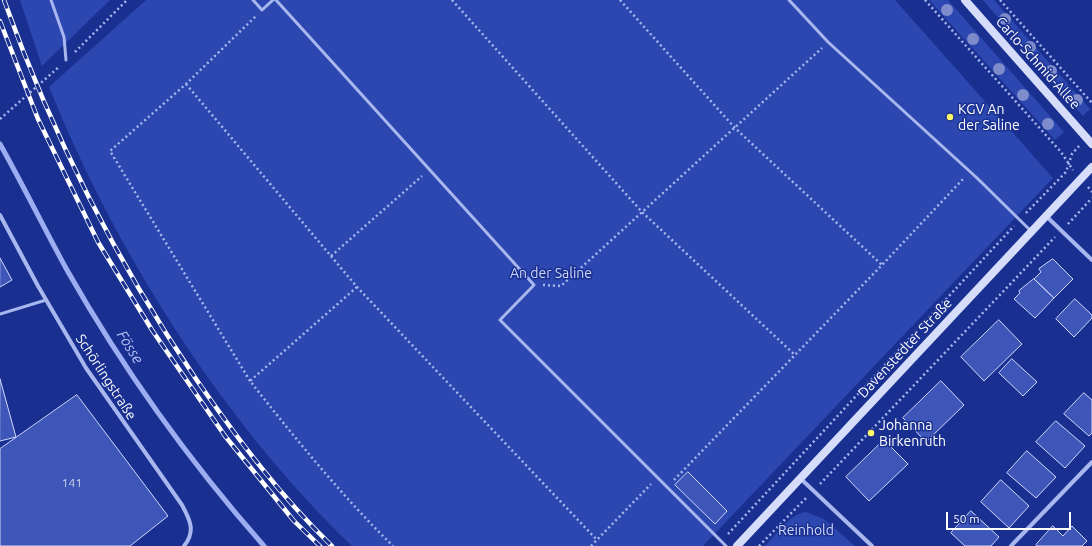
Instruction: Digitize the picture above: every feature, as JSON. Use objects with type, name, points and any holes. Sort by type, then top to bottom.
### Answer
[{"type":"street","name":"Carlo-Schmid-Allee","points":[[965,0],[1092,144]]},
{"type":"street","name":"Davenstedter Straße","points":[[737,546],[1092,167]]},
{"type":"street","name":"Schörlingstraße","points":[[0,215],[46,300],[86,368],[182,505],[191,522],[189,539],[184,546]]},
{"type":"street","points":[[1046,216],[1092,260]]},
{"type":"street","points":[[1011,546],[1092,462]]},
{"type":"street","points":[[801,479],[872,546]]},
{"type":"lane","points":[[51,0],[64,37],[66,60]]},
{"type":"lane","points":[[253,0],[262,10],[275,0],[534,285],[500,320],[726,546]]},
{"type":"lane","points":[[789,0],[828,42],[872,80],[970,171],[1031,231]]},
{"type":"lane","points":[[0,314],[46,300]]},
{"type":"path","points":[[452,0],[642,212],[795,355]]},
{"type":"path","points":[[620,0],[734,128],[882,265]]},
{"type":"path","points":[[925,0],[1061,152],[1069,165],[1092,192]]},
{"type":"path","points":[[1000,0],[1092,103]]},
{"type":"path","points":[[262,10],[186,84],[110,151],[250,381],[301,446],[368,521],[393,546]]},
{"type":"path","points":[[534,285],[561,286],[828,42]]},
{"type":"path","points":[[186,84],[357,287],[597,540]]},
{"type":"path","points":[[721,542],[1066,172],[1069,165]]},
{"type":"path","points":[[331,256],[430,169]]},
{"type":"path","points":[[667,488],[882,265],[970,171]]},
{"type":"path","points":[[759,546],[814,491],[1092,198]]},
{"type":"path","points":[[250,381],[357,287]]},
{"type":"path","points":[[591,546],[657,478]]},
{"type":"green space","points":[[20,0],[110,0],[42,66]]},
{"type":"green space","name":"An der Saline","points":[[146,0],[895,0],[1053,178],[703,546],[352,546],[305,497],[260,445],[217,390],[177,332],[140,272],[106,211],[76,149],[49,87]]},
{"type":"green space","points":[[929,0],[948,0],[1064,132],[1055,140]]},
{"type":"green space","points":[[983,0],[994,0],[1090,109],[1083,116]]},
{"type":"green space","name":"Reinhold","points":[[806,512],[824,519],[855,546],[765,546],[789,520],[794,516]]},
{"type":"building","points":[[0,258],[12,280],[0,287]]},
{"type":"building","points":[[1053,259],[1073,279],[1054,298],[1034,279],[1041,272],[1039,269]]},
{"type":"building","points":[[1034,279],[1054,298],[1035,318],[1014,299],[1020,293],[1019,291]]},
{"type":"building","points":[[1075,299],[1092,315],[1092,318],[1074,337],[1056,319]]},
{"type":"building","points":[[999,320],[1022,344],[984,381],[961,357]]},
{"type":"building","points":[[1012,359],[1037,382],[1023,396],[999,373]]},
{"type":"building","points":[[0,379],[16,437],[0,441]]},
{"type":"building","points":[[941,381],[964,405],[926,442],[903,418]]},
{"type":"building","points":[[1084,393],[1092,400],[1092,433],[1089,436],[1064,414]]},
{"type":"building","points":[[77,395],[168,516],[130,546],[0,546],[0,449]]},
{"type":"building","points":[[1056,421],[1085,446],[1065,468],[1036,442]]},
{"type":"building","points":[[884,440],[908,464],[869,501],[846,477]]},
{"type":"building","points":[[1027,451],[1056,477],[1036,498],[1007,473]]},
{"type":"building","points":[[688,472],[727,511],[715,524],[675,485]]},
{"type":"building","points":[[1001,480],[1029,506],[1009,528],[981,502]]},
{"type":"building","points":[[971,511],[999,537],[991,546],[965,546],[951,533]]},
{"type":"building","points":[[1053,526],[1063,536],[1072,526],[1087,541],[1082,546],[1037,546],[1036,545]]},
{"type":"waterway","name":"Fösse","points":[[0,144],[67,270],[111,343],[158,413],[183,447],[209,481],[264,546]]},
{"type":"railway","points":[[4,0],[43,99],[65,148],[88,196],[139,289],[196,379],[243,445],[277,487],[332,546]]},
{"type":"railway","points":[[0,21],[38,119],[98,242],[152,330],[225,436],[294,521],[320,546]]},
{"type":"place","name":"KGV An der Saline","points":[[950,117]]},
{"type":"place","name":"Johanna Birkenruth","points":[[871,433]]}]
